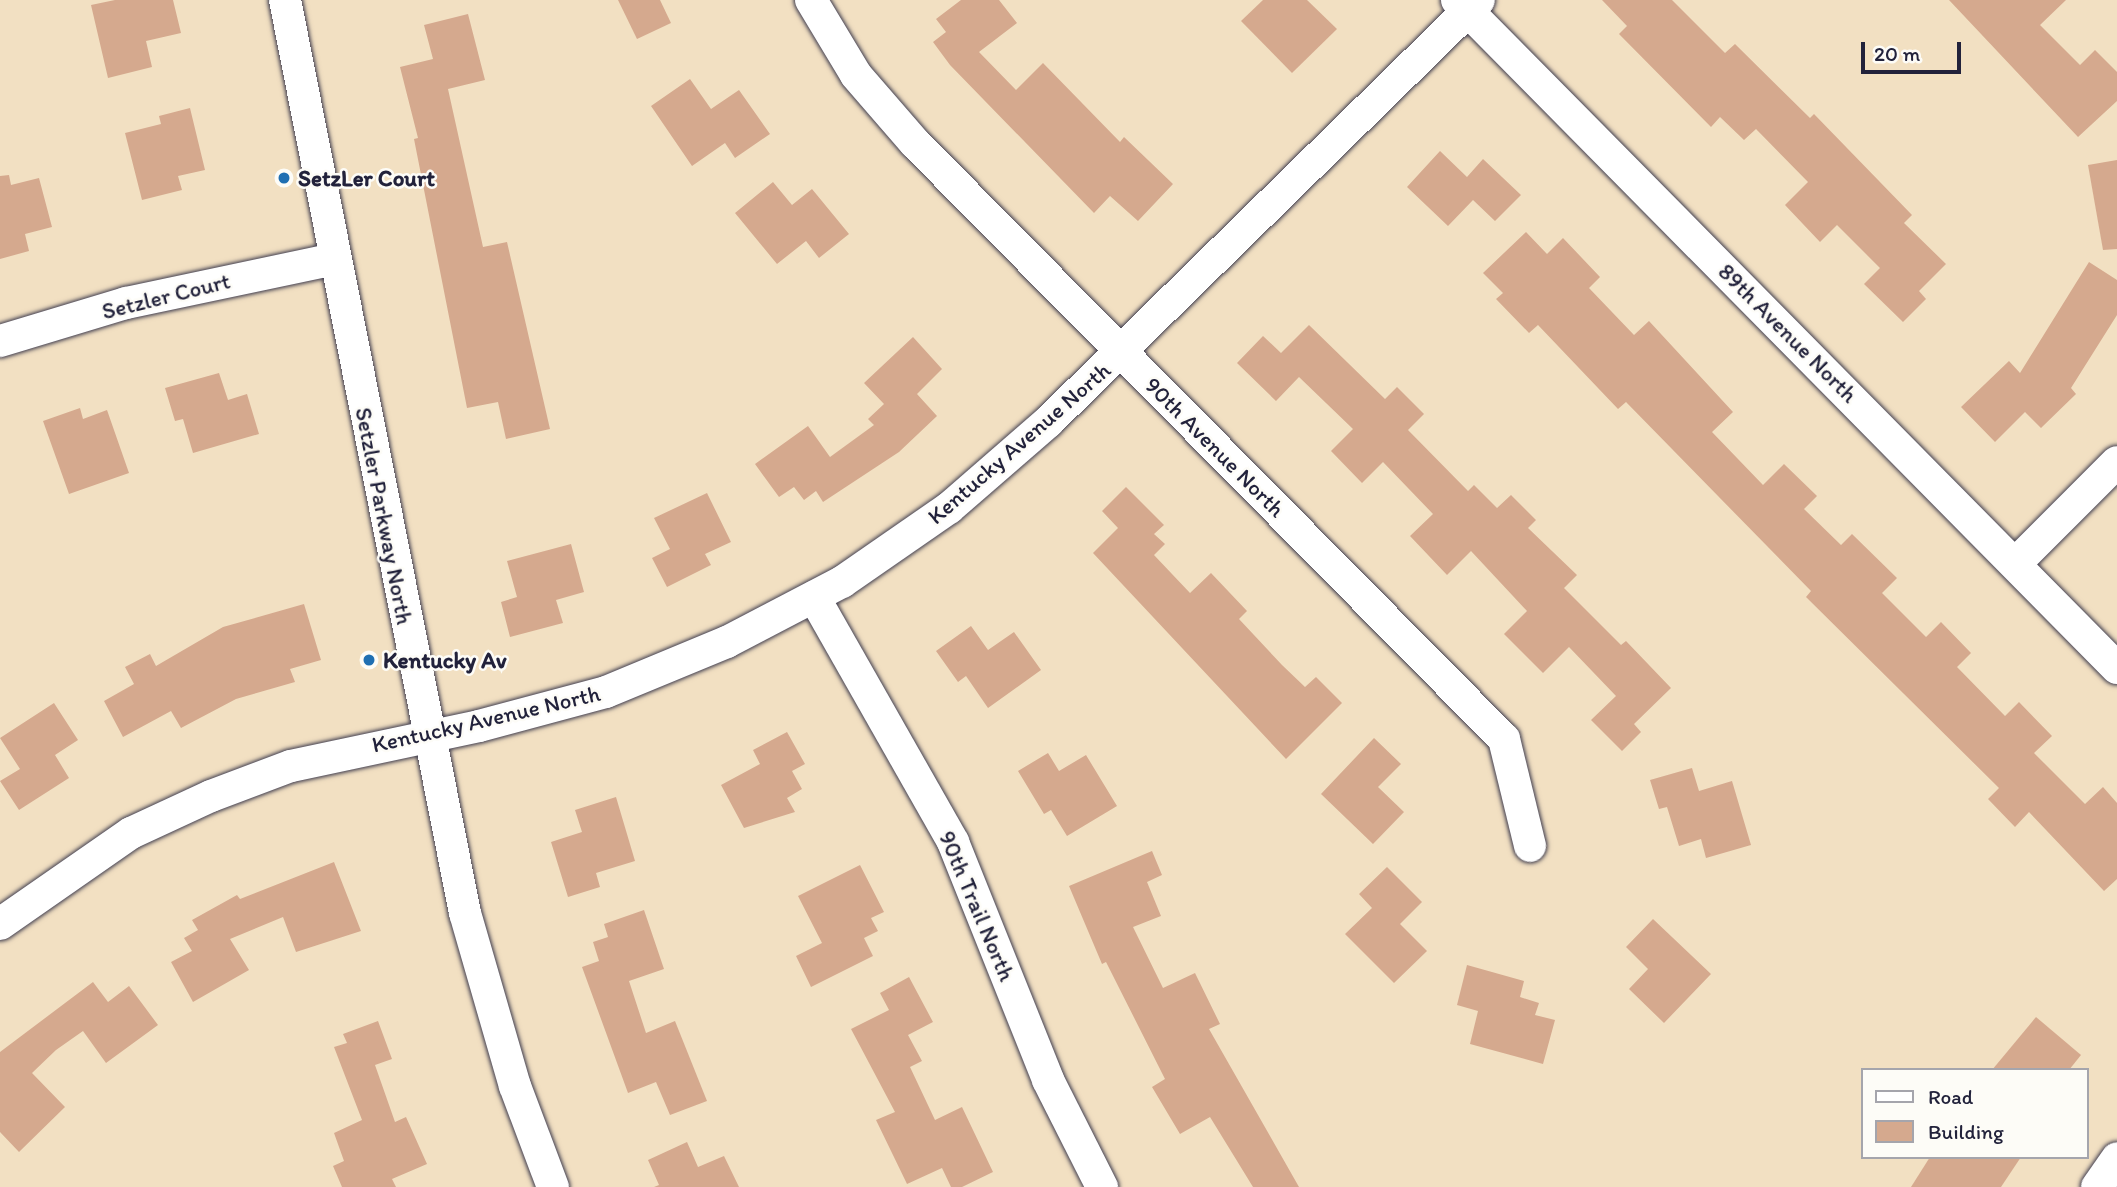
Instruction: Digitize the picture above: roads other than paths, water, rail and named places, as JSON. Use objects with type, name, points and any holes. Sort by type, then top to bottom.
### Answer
[{"type":"street","name":"Setzler Parkway North","points":[[285,0],[427,736],[465,913],[515,1086],[553,1187]]},
{"type":"street","name":"90th Avenue North","points":[[811,0],[856,75],[915,143],[1504,739],[1530,846]]},
{"type":"street","name":"Kentucky Avenue North","points":[[0,924],[131,833],[211,796],[291,766],[606,692],[727,642],[814,597],[950,508],[1122,353],[1468,4]]},
{"type":"street","name":"89th Avenue North","points":[[1468,4],[2117,668]]},
{"type":"street","name":"Setzler Court","points":[[0,341],[126,303],[334,259]]},
{"type":"street","points":[[2015,564],[2117,462]]},
{"type":"street","name":"90th Trail North","points":[[814,597],[953,842],[1048,1080],[1102,1187]]},
{"type":"street","points":[[2097,1187],[2117,1158]]},
{"type":"place","name":"SetzLer Court","points":[[284,178]]},
{"type":"place","name":"Kentucky Av","points":[[369,660]]}]
